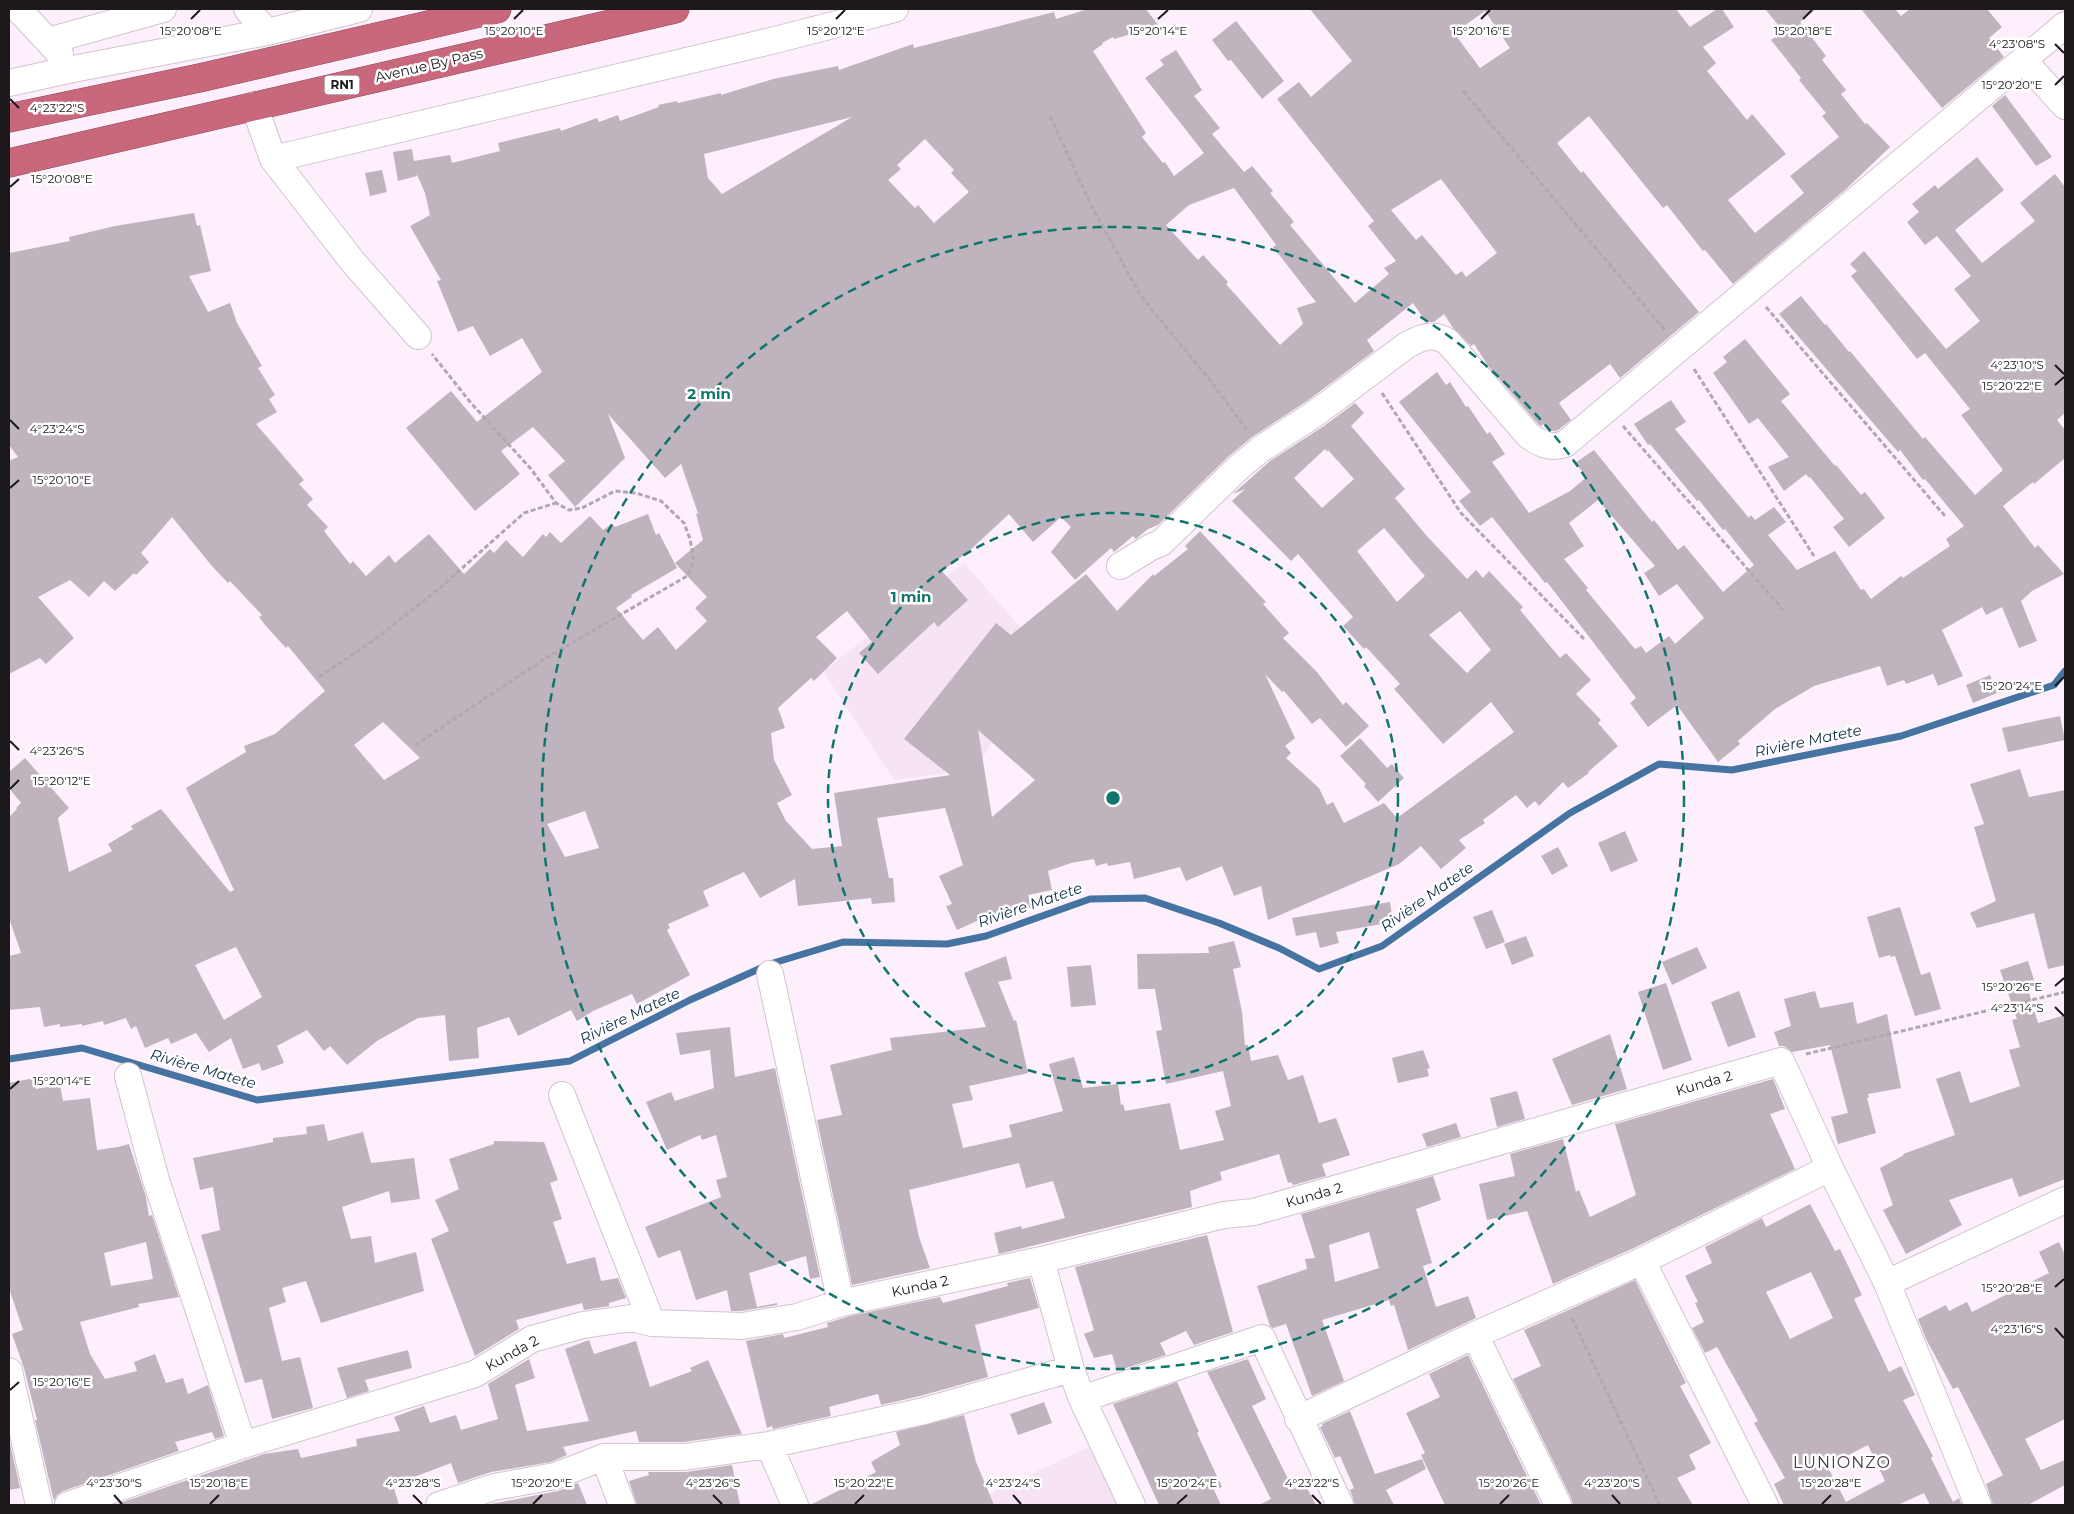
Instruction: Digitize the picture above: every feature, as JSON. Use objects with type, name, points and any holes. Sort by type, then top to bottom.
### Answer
[{"type":"highway","points":[[9,118],[204,77],[497,9]]},
{"type":"highway","name":"Avenue By Pass","points":[[9,163],[675,9]]},
{"type":"street","points":[[18,9],[73,68]]},
{"type":"street","points":[[48,41],[163,9]]},
{"type":"street","points":[[247,9],[267,32]]},
{"type":"street","points":[[9,83],[73,68],[267,32],[359,9]]},
{"type":"street","points":[[273,159],[775,40],[895,9]]},
{"type":"street","points":[[1120,566],[1161,543],[1239,467],[1261,449],[1316,413],[1407,345],[1420,338],[1431,335],[1441,337],[1448,342],[1528,435],[1538,443],[1558,447],[1566,444],[2065,25]]},
{"type":"street","points":[[2023,60],[2065,106]]},
{"type":"street","points":[[254,105],[273,159],[353,262],[418,336]]},
{"type":"street","points":[[770,974],[841,1303]]},
{"type":"street","points":[[1781,1061],[1830,1168],[1887,1283],[1978,1505]]},
{"type":"street","name":"Kunda 2","points":[[68,1505],[243,1445],[475,1374],[532,1339],[583,1325],[631,1318],[652,1323],[742,1326],[797,1317],[841,1303],[1041,1260],[1224,1215],[1254,1212],[1781,1061]]},
{"type":"street","points":[[128,1076],[156,1180],[243,1445]]},
{"type":"street","points":[[562,1094],[652,1323]]},
{"type":"street","points":[[1298,1419],[1475,1335],[1642,1262],[1830,1168]]},
{"type":"street","points":[[1887,1283],[2065,1200]]},
{"type":"street","points":[[1041,1260],[1071,1369],[1082,1399],[1132,1505]]},
{"type":"street","points":[[1642,1262],[1765,1505]]},
{"type":"street","points":[[1475,1335],[1558,1505]]},
{"type":"street","points":[[1082,1399],[1262,1338],[1298,1419],[1340,1505]]},
{"type":"street","points":[[439,1505],[494,1487],[555,1476],[604,1457],[684,1457],[768,1445],[924,1411],[1071,1369]]},
{"type":"street","points":[[9,1371],[39,1505]]},
{"type":"street","points":[[768,1445],[796,1505]]},
{"type":"street","points":[[604,1457],[622,1505]]},
{"type":"path","points":[[1462,91],[1680,347],[1814,556]]},
{"type":"path","points":[[1050,116],[1090,203],[1140,295],[1213,384],[1261,449]]},
{"type":"path","points":[[1751,289],[1945,516]]},
{"type":"path","points":[[415,745],[546,658],[687,576],[694,561],[690,539],[684,524],[661,501],[636,493],[615,491],[582,508],[569,510],[556,503],[531,469],[471,403],[418,336]]},
{"type":"path","points":[[1369,374],[1461,513],[1584,639]]},
{"type":"path","points":[[1608,409],[1784,611]]},
{"type":"path","points":[[318,677],[374,640],[441,587],[524,513],[556,503]]},
{"type":"path","points":[[1781,1061],[1811,1052],[2065,992]]},
{"type":"path","points":[[1563,1297],[1660,1505]]},
{"type":"shaded area","points":[[964,563],[1044,654],[976,769],[894,780],[823,671]]},
{"type":"shaded area","points":[[1089,1447],[1118,1505],[965,1505]]},
{"type":"building","points":[[1088,9],[1146,9],[1159,26],[1114,39],[1113,37],[1093,51],[1146,133],[1142,137],[1163,163],[1165,162],[1174,176],[1204,153],[1145,78],[1164,65],[1160,60],[1176,50],[1202,90],[1194,96],[1220,128],[1212,134],[1244,172],[1252,166],[1273,191],[1270,193],[1294,222],[1290,225],[1355,303],[1389,274],[1384,268],[1396,261],[1368,226],[1374,221],[1277,99],[1299,82],[1311,97],[1352,61],[1310,9],[1676,9],[1690,27],[1717,9],[1722,9],[1734,27],[1703,47],[1716,63],[1707,71],[1747,120],[1752,114],[1786,154],[1728,200],[1755,233],[1804,193],[1790,176],[1839,137],[1822,116],[1826,113],[1799,80],[1801,78],[1771,40],[1783,31],[1765,9],[1816,9],[1800,22],[1826,56],[1822,60],[1846,90],[1841,94],[1865,124],[1867,123],[1890,147],[1846,189],[1733,284],[1705,250],[1703,251],[1667,205],[1663,208],[1589,116],[1557,143],[1581,173],[1583,171],[1699,312],[1620,378],[1610,364],[1559,403],[1571,420],[1555,431],[1549,430],[1544,424],[1541,426],[1538,424],[1489,367],[1474,344],[1471,346],[1453,328],[1444,314],[1434,322],[1426,322],[1413,303],[1367,340],[1374,351],[1307,401],[1252,437],[1229,456],[1158,525],[1148,529],[1136,539],[1133,536],[1114,552],[1111,548],[1075,580],[1051,552],[1071,527],[1061,517],[1033,542],[1009,514],[968,552],[942,571],[968,600],[938,627],[934,622],[878,674],[859,653],[872,642],[847,611],[816,637],[837,658],[814,681],[811,678],[778,708],[785,728],[771,733],[774,760],[792,795],[777,803],[786,821],[812,849],[842,846],[834,793],[950,775],[904,739],[996,623],[1011,635],[1086,574],[1117,611],[1153,574],[1154,576],[1188,549],[1185,546],[1200,531],[1266,602],[1263,604],[1289,633],[1283,638],[1316,671],[1343,705],[1346,702],[1369,726],[1346,747],[1320,718],[1312,724],[1284,691],[1282,692],[1265,674],[1295,738],[1285,746],[1291,753],[1286,758],[1319,788],[1327,805],[1333,802],[1344,823],[1384,803],[1397,818],[1514,732],[1491,702],[1443,744],[1394,689],[1400,684],[1366,647],[1364,649],[1343,626],[1353,617],[1298,554],[1291,561],[1232,501],[1245,489],[1233,494],[1270,461],[1324,426],[1355,403],[1364,413],[1351,426],[1405,489],[1395,498],[1467,579],[1476,570],[1483,578],[1489,571],[1523,607],[1520,610],[1560,658],[1566,653],[1591,680],[1576,694],[1601,720],[1598,723],[1618,746],[1589,773],[1568,788],[1563,782],[1539,806],[1535,801],[1527,808],[1516,795],[1483,820],[1485,823],[1459,840],[1466,848],[1441,869],[1421,846],[1399,864],[1268,920],[1261,886],[1234,896],[1222,866],[1186,881],[1180,867],[1134,879],[1130,862],[1108,866],[1107,863],[1096,866],[1094,859],[1071,863],[1048,871],[1052,890],[1028,895],[1032,907],[992,923],[990,915],[957,930],[946,906],[952,904],[939,876],[963,865],[945,808],[877,818],[889,878],[893,878],[895,902],[872,904],[871,898],[798,906],[795,879],[760,898],[744,872],[703,891],[709,906],[668,924],[670,928],[667,930],[690,975],[637,1004],[632,994],[593,1011],[577,1021],[571,1010],[518,1036],[509,1017],[477,1028],[479,1058],[449,1061],[445,1015],[418,1018],[377,1041],[347,1065],[330,1046],[324,1051],[307,1030],[277,1046],[284,1063],[262,1071],[259,1063],[243,1069],[231,1038],[209,1052],[196,1033],[171,1044],[168,1038],[145,1048],[136,1026],[131,1029],[126,1018],[104,1025],[103,1021],[82,1026],[82,1024],[60,1027],[60,1024],[44,1027],[40,1007],[9,1010],[9,956],[21,953],[9,918],[9,817],[21,803],[9,788],[9,772],[25,758],[69,808],[58,818],[69,872],[112,851],[108,844],[133,829],[131,826],[161,809],[230,892],[234,890],[186,788],[246,752],[244,746],[275,734],[325,691],[288,646],[286,648],[265,625],[259,617],[262,615],[230,581],[228,583],[211,565],[172,517],[141,553],[149,562],[115,591],[104,581],[89,597],[70,580],[38,597],[74,638],[46,664],[40,658],[9,674],[9,461],[18,457],[9,445],[9,253],[70,241],[69,237],[115,226],[194,213],[197,226],[200,225],[211,271],[189,276],[208,312],[230,303],[237,323],[262,366],[258,368],[275,395],[269,399],[277,412],[256,424],[304,480],[299,484],[313,499],[307,505],[328,527],[324,531],[350,564],[353,561],[366,576],[389,555],[395,563],[429,534],[464,574],[490,549],[494,553],[506,540],[523,557],[543,534],[546,537],[550,532],[561,543],[590,516],[603,530],[612,524],[615,527],[648,514],[656,535],[659,533],[677,568],[631,595],[632,597],[616,608],[643,640],[658,627],[676,650],[707,621],[695,608],[707,597],[675,563],[703,540],[696,514],[698,513],[681,464],[665,478],[608,414],[625,458],[575,507],[548,475],[565,461],[533,427],[501,451],[520,474],[475,511],[406,428],[451,391],[477,422],[542,372],[522,338],[490,356],[473,326],[458,332],[437,281],[441,280],[410,226],[430,215],[425,193],[416,172],[417,176],[398,181],[393,152],[412,149],[414,161],[450,155],[452,163],[500,151],[498,143],[560,128],[561,131],[597,118],[599,122],[618,115],[620,121],[659,107],[658,105],[677,101],[678,103],[721,93],[721,95],[773,79],[838,66],[839,70],[913,44],[914,48],[1054,12],[1056,19]],"holes":[[[1485,11],[1510,48],[1480,68],[1454,33]],[[852,117],[722,194],[708,178],[704,154]],[[925,139],[954,170],[951,173],[969,192],[934,223],[918,205],[915,208],[888,180],[901,169],[897,165]],[[1441,179],[1497,253],[1466,277],[1462,271],[1456,275],[1422,235],[1416,240],[1391,210]],[[1234,188],[1276,245],[1273,247],[1316,302],[1297,308],[1303,324],[1280,345],[1203,255],[1198,260],[1166,225],[1189,205]],[[1325,449],[1354,479],[1322,508],[1294,478]],[[1384,528],[1425,576],[1397,602],[1357,551]],[[1460,611],[1491,650],[1467,673],[1429,635]],[[383,722],[420,758],[384,780],[354,745]],[[978,730],[1035,780],[992,817]],[[585,811],[599,848],[565,857],[547,824]],[[236,947],[262,997],[224,1020],[195,965]]]},
{"type":"building","points":[[1861,9],[1895,9],[1901,16],[1910,9],[1987,9],[2002,27],[1989,38],[2004,57],[1942,108]]},
{"type":"building","points":[[1236,21],[1284,81],[1262,99],[1231,60],[1228,61],[1212,40]]},
{"type":"building","points":[[2005,95],[2052,157],[2036,166],[1992,106]]},
{"type":"building","points":[[1977,157],[2004,190],[1955,230],[1982,263],[2035,221],[2020,203],[2055,174],[2065,187],[2065,413],[2057,420],[2065,430],[2065,458],[2034,484],[2033,482],[2003,506],[2035,548],[2038,545],[2064,574],[2032,591],[2021,601],[2037,641],[2019,648],[2002,607],[1986,615],[1982,607],[1942,630],[1963,676],[1938,686],[1933,674],[1906,684],[1904,680],[1887,686],[1880,666],[1814,686],[1775,709],[1738,741],[1740,744],[1718,762],[1677,705],[1648,727],[1630,703],[1636,698],[1547,582],[1545,583],[1492,517],[1480,526],[1459,501],[1471,492],[1399,402],[1437,372],[1446,385],[1450,382],[1466,407],[1468,406],[1487,434],[1490,432],[1505,454],[1492,462],[1529,513],[1570,491],[1587,477],[1575,463],[1594,450],[1652,522],[1654,520],[1678,550],[1684,545],[1723,592],[1754,565],[1725,529],[1723,530],[1699,500],[1697,501],[1650,444],[1648,445],[1634,424],[1671,400],[1686,422],[1675,429],[1749,518],[1751,515],[1755,520],[1774,507],[1786,522],[1768,535],[1797,570],[1835,551],[1861,590],[1864,589],[1871,599],[1901,576],[1903,578],[1950,546],[1946,539],[1964,526],[1925,479],[1923,480],[1900,450],[1898,452],[1779,314],[1801,296],[1850,351],[1923,439],[1925,437],[1975,495],[2003,470],[1961,415],[1970,409],[1925,353],[1917,359],[1851,276],[1857,271],[1850,264],[1864,251],[1946,349],[1980,321],[1954,289],[1971,276],[1937,236],[1925,245],[1907,222],[1919,212],[1912,204],[1935,185],[1938,189]],"holes":[[[1598,500],[1655,566],[1644,573],[1659,596],[1677,584],[1704,618],[1675,644],[1669,636],[1646,653],[1641,646],[1635,649],[1586,590],[1588,588],[1564,559],[1584,546],[1569,523]]]},
{"type":"building","points":[[382,170],[387,192],[370,196],[365,173]]},
{"type":"building","points":[[1745,339],[1790,394],[1781,401],[1835,466],[1861,495],[1865,492],[1885,518],[1849,547],[1833,527],[1844,519],[1810,477],[1806,474],[1784,491],[1768,467],[1789,457],[1758,418],[1749,424],[1713,373],[1727,362],[1723,357]]},
{"type":"building","points":[[1990,675],[1997,693],[1973,703],[1966,685]]},
{"type":"building","points":[[2060,716],[2065,740],[2008,752],[2002,728]]},
{"type":"building","points":[[1360,738],[1387,768],[1392,764],[1404,778],[1378,802],[1364,786],[1366,784],[1340,756]]},
{"type":"building","points":[[2020,769],[2029,797],[2065,790],[2065,965],[2048,969],[2034,913],[1977,928],[1970,913],[1996,901],[1974,827],[1984,824],[1970,784]]},
{"type":"building","points":[[1625,831],[1638,861],[1611,872],[1598,843]]},
{"type":"building","points":[[1558,847],[1568,866],[1552,875],[1541,856]]},
{"type":"building","points":[[1390,902],[1393,922],[1336,932],[1339,943],[1320,948],[1316,932],[1296,936],[1292,918]]},
{"type":"building","points":[[1900,907],[1921,975],[1930,972],[1941,1009],[1915,1016],[1895,956],[1890,957],[1890,955],[1879,958],[1867,917]]},
{"type":"building","points":[[1492,910],[1505,942],[1486,949],[1473,917]]},
{"type":"building","points":[[1526,936],[1534,956],[1512,965],[1504,944]]},
{"type":"building","points":[[1234,941],[1241,967],[1233,969],[1242,1012],[1245,1045],[1248,1045],[1251,1061],[1278,1055],[1288,1080],[1303,1075],[1319,1123],[1336,1118],[1350,1155],[1322,1164],[1326,1176],[1293,1185],[1291,1182],[1288,1183],[1279,1154],[1220,1172],[1222,1180],[1190,1191],[1192,1207],[999,1254],[994,1233],[1021,1226],[1022,1229],[1065,1218],[1053,1181],[1026,1188],[1019,1163],[909,1190],[919,1237],[930,1268],[852,1285],[817,1120],[842,1115],[830,1065],[892,1050],[890,1038],[986,1027],[964,973],[1006,956],[1012,979],[998,982],[1014,1021],[1016,1020],[1028,1073],[969,1086],[973,1100],[952,1104],[963,1148],[1012,1137],[1009,1125],[1063,1111],[1049,1064],[1074,1057],[1083,1088],[1118,1084],[1121,1105],[1123,1104],[1125,1111],[1170,1103],[1180,1150],[1224,1140],[1215,1111],[1231,1106],[1223,1071],[1166,1084],[1156,1031],[1162,1030],[1155,989],[1138,989],[1137,954],[1209,953],[1208,947]]},
{"type":"building","points":[[1697,947],[1707,968],[1672,985],[1662,962]]},
{"type":"building","points":[[2028,961],[2036,986],[2028,989],[2038,1023],[2065,1015],[2065,1179],[2019,1197],[2012,1178],[1949,1200],[1962,1225],[1906,1254],[1883,1210],[1893,1205],[1880,1168],[1903,1154],[1955,1135],[1936,1079],[1960,1071],[1970,1103],[2020,1086],[2009,1050],[2020,1047],[2012,1020],[2017,1019],[2000,970]]},
{"type":"building","points":[[1091,965],[1096,1005],[1071,1007],[1067,967]]},
{"type":"building","points":[[1666,983],[1692,1060],[1663,1070],[1638,992]]},
{"type":"building","points":[[1739,991],[1756,1037],[1728,1047],[1711,1002]]},
{"type":"building","points":[[1815,991],[1820,1008],[1853,1002],[1857,1024],[1887,1014],[1901,1088],[1868,1094],[1869,1098],[1867,1098],[1876,1133],[1838,1144],[1831,1117],[1848,1113],[1830,1045],[1792,1052],[1784,1046],[1779,1046],[1774,1032],[1791,1026],[1784,999]]},
{"type":"building","points":[[730,1027],[735,1077],[775,1068],[820,1277],[810,1279],[806,1256],[749,1273],[757,1307],[777,1303],[777,1305],[741,1311],[731,1311],[727,1290],[696,1300],[680,1250],[658,1258],[645,1227],[721,1197],[716,1180],[727,1177],[716,1135],[702,1140],[700,1135],[667,1150],[646,1102],[671,1092],[675,1101],[714,1088],[710,1050],[680,1055],[676,1033]]},
{"type":"building","points":[[1610,1034],[1627,1089],[1572,1105],[1552,1059]]},
{"type":"building","points":[[1423,1050],[1430,1068],[1427,1069],[1429,1076],[1398,1083],[1392,1058]]},
{"type":"building","points":[[34,1078],[36,1089],[60,1085],[63,1101],[90,1098],[97,1150],[129,1144],[146,1197],[149,1216],[152,1215],[179,1297],[138,1304],[139,1307],[80,1322],[90,1354],[105,1379],[137,1371],[134,1362],[155,1354],[166,1383],[183,1378],[188,1394],[208,1385],[224,1436],[215,1439],[212,1432],[175,1442],[179,1451],[63,1491],[57,1495],[54,1501],[24,1368],[12,1334],[23,1330],[9,1288],[9,1083]],"holes":[[[146,1242],[153,1279],[111,1286],[104,1253]]]},
{"type":"building","points":[[1773,1079],[1785,1109],[1770,1114],[1795,1169],[1636,1247],[1553,1284],[1527,1211],[1487,1220],[1479,1184],[1515,1176],[1510,1154],[1563,1139],[1576,1192],[1579,1190],[1590,1217],[1636,1195],[1615,1124]]},
{"type":"building","points":[[1517,1091],[1525,1119],[1497,1127],[1490,1098]]},
{"type":"building","points":[[1456,1123],[1461,1137],[1427,1147],[1422,1134]]},
{"type":"building","points":[[324,1124],[328,1141],[363,1132],[371,1163],[414,1158],[420,1199],[391,1203],[389,1191],[342,1207],[351,1239],[371,1236],[375,1263],[416,1252],[424,1291],[321,1323],[306,1281],[282,1288],[286,1302],[269,1308],[282,1361],[300,1357],[313,1408],[272,1419],[262,1379],[245,1383],[201,1235],[220,1230],[213,1187],[200,1190],[193,1158],[273,1142],[273,1138],[307,1134],[306,1127]]},
{"type":"building","points":[[494,1141],[544,1142],[558,1180],[550,1183],[562,1219],[553,1222],[567,1264],[595,1257],[601,1281],[618,1278],[626,1298],[609,1303],[609,1306],[584,1310],[582,1303],[516,1320],[519,1329],[475,1356],[431,1239],[449,1231],[435,1200],[459,1189],[449,1159],[494,1144]]},
{"type":"building","points":[[1433,1176],[1441,1200],[1416,1209],[1432,1263],[1423,1266],[1436,1307],[1468,1296],[1476,1318],[1408,1350],[1394,1305],[1391,1306],[1389,1300],[1322,1320],[1344,1381],[1312,1396],[1286,1324],[1273,1328],[1270,1326],[1257,1286],[1307,1269],[1305,1259],[1315,1258],[1301,1214]],"holes":[[[1369,1232],[1379,1268],[1335,1282],[1329,1245]]]},
{"type":"building","points":[[1810,1204],[1835,1251],[1840,1249],[1862,1295],[1854,1299],[1889,1372],[1901,1366],[1915,1395],[1903,1400],[1933,1456],[1931,1458],[1953,1502],[1959,1498],[1962,1505],[1930,1505],[1924,1493],[1898,1505],[1784,1505],[1774,1484],[1785,1478],[1754,1423],[1758,1421],[1717,1347],[1705,1353],[1692,1328],[1704,1322],[1695,1303],[1698,1302],[1685,1276],[1712,1263],[1705,1247],[1762,1218],[1766,1227]],"holes":[[[1811,1272],[1833,1318],[1790,1339],[1766,1292]],[[1868,1445],[1885,1481],[1846,1502],[1827,1466]]]},
{"type":"building","points":[[1207,1235],[1233,1332],[1194,1345],[1186,1331],[1160,1343],[1166,1355],[1117,1371],[1112,1354],[1094,1358],[1084,1334],[1094,1330],[1075,1267]]},
{"type":"building","points":[[2059,1242],[2065,1255],[2065,1419],[2025,1439],[2041,1470],[2065,1460],[2065,1485],[2028,1505],[1993,1505],[1986,1484],[2003,1475],[1958,1387],[1953,1389],[1926,1339],[1918,1319],[1946,1305],[1949,1311],[1967,1302],[1972,1312],[2049,1273],[2039,1252]]},
{"type":"building","points":[[1030,1278],[1039,1308],[975,1325],[988,1377],[881,1405],[878,1394],[829,1407],[831,1416],[773,1429],[772,1426],[767,1428],[746,1341],[783,1334],[784,1338],[828,1327],[827,1323],[850,1316],[940,1297],[943,1303],[1008,1286],[1007,1283]]},
{"type":"building","points":[[1635,1280],[1686,1383],[1680,1386],[1711,1443],[1689,1455],[1696,1469],[1677,1478],[1693,1505],[1573,1505],[1513,1379],[1541,1366],[1524,1330]]},
{"type":"building","points":[[589,1340],[594,1354],[636,1341],[650,1387],[692,1371],[690,1368],[708,1360],[742,1434],[683,1442],[639,1442],[636,1431],[563,1447],[567,1455],[551,1462],[491,1472],[458,1483],[451,1463],[393,1485],[399,1505],[114,1505],[264,1454],[298,1449],[301,1458],[357,1446],[356,1439],[400,1431],[394,1417],[424,1406],[430,1423],[456,1415],[461,1430],[498,1419],[488,1384],[529,1359],[535,1378],[515,1385],[527,1431],[589,1421],[565,1349]]},
{"type":"building","points":[[408,1350],[412,1368],[365,1380],[369,1391],[347,1398],[337,1368]]},
{"type":"building","points":[[1468,1355],[1541,1505],[1445,1505],[1421,1455],[1425,1453],[1406,1413],[1440,1397],[1429,1374]]},
{"type":"building","points":[[1248,1359],[1266,1399],[1252,1406],[1293,1489],[1305,1484],[1316,1505],[1259,1505],[1271,1499],[1207,1372]]},
{"type":"building","points":[[1177,1382],[1199,1432],[1197,1433],[1222,1487],[1214,1490],[1221,1505],[1159,1505],[1113,1404]]},
{"type":"building","points":[[1044,1402],[1052,1423],[1018,1435],[1010,1414]]},
{"type":"building","points":[[1350,1411],[1375,1474],[1422,1459],[1426,1469],[1386,1490],[1394,1505],[1355,1505],[1350,1490],[1354,1488],[1340,1456],[1335,1458],[1320,1427],[1323,1426],[1322,1424]]},
{"type":"building","points":[[964,1415],[976,1462],[994,1505],[810,1505],[876,1472],[871,1462],[900,1445],[896,1432]]},
{"type":"building","points":[[9,1439],[20,1488],[9,1490]]},
{"type":"building","points":[[732,1465],[740,1505],[637,1505],[629,1481],[649,1475],[648,1472],[686,1472]]},
{"type":"building","points":[[578,1483],[587,1505],[486,1505],[558,1491]]},
{"type":"waterway","name":"Rivière Matete","points":[[9,1059],[82,1048],[257,1100],[570,1061],[690,1000],[770,964],[843,942],[947,944],[986,936],[1090,899],[1145,898],[1219,923],[1279,948],[1319,969],[1382,946],[1570,813],[1659,764],[1732,770],[1901,736],[2054,685],[2065,671]]},
{"type":"district","name":"LUNIONZO","points":[[1842,1462]]}]
